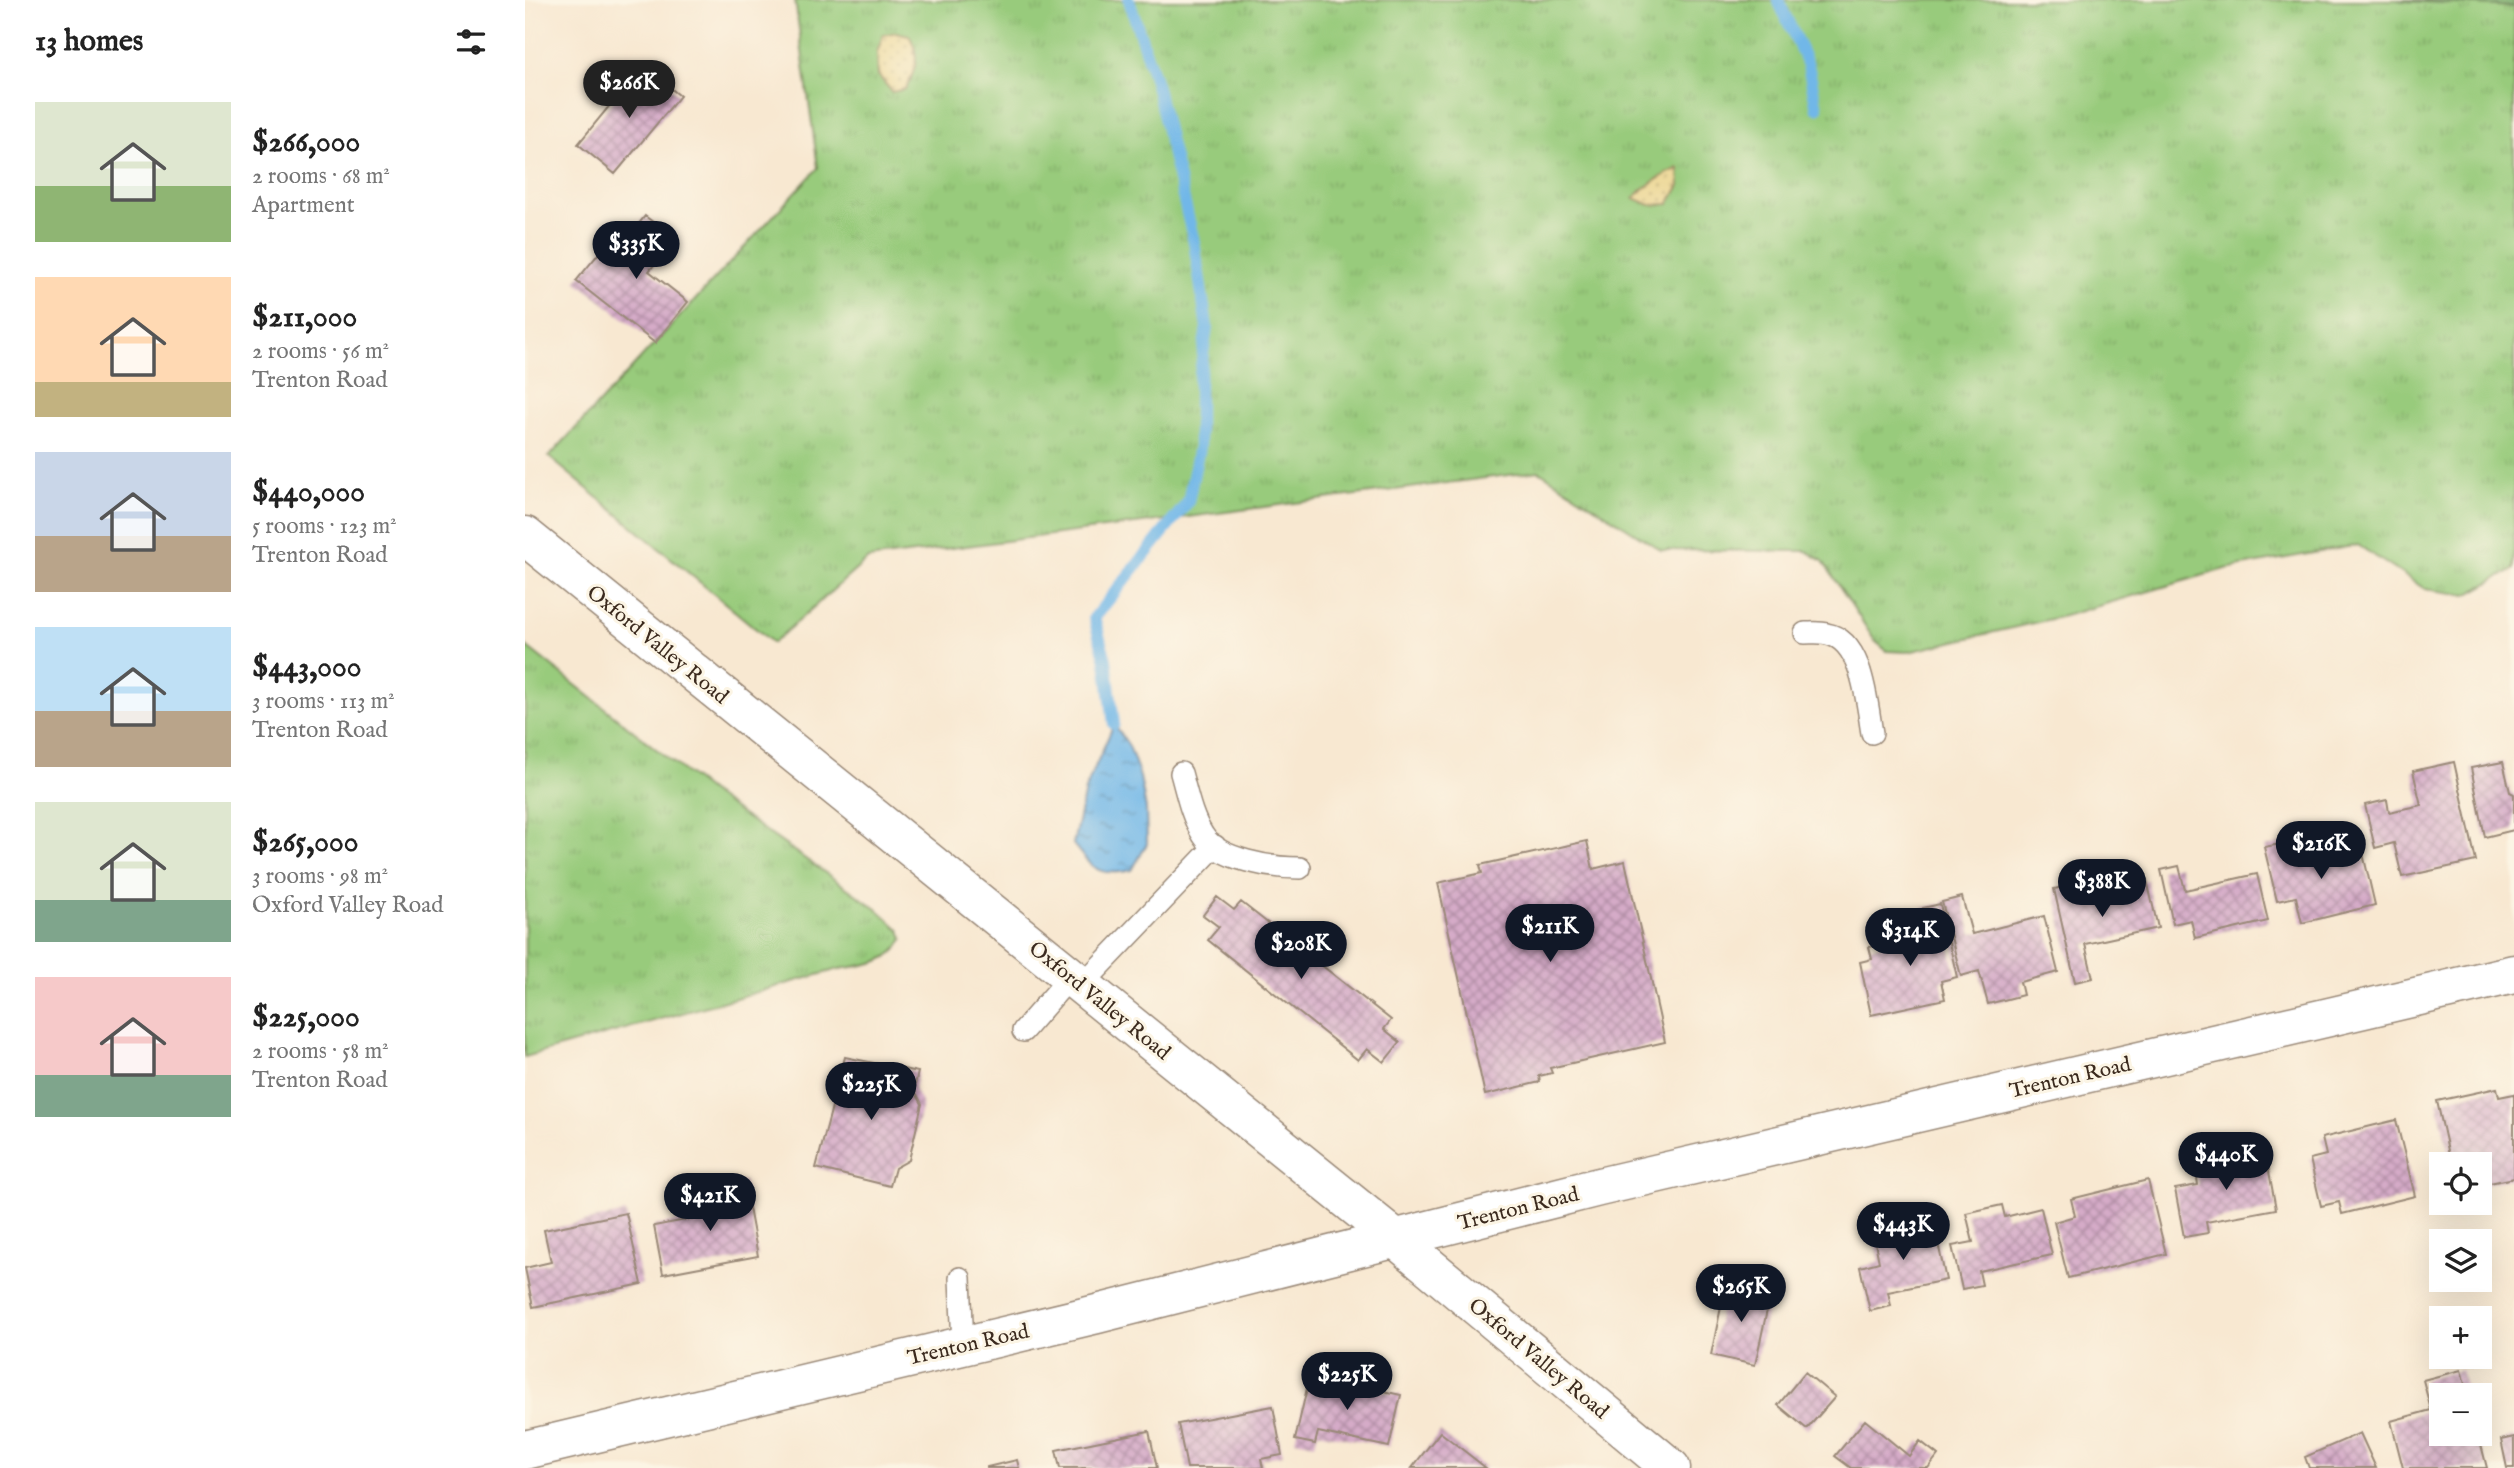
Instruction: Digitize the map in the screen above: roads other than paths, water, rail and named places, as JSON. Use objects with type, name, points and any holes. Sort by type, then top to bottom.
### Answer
[{"type":"main road","name":"Oxford Valley Road","points":[[525,536],[1396,1239],[1671,1468]]},
{"type":"main road","name":"Trenton Road","points":[[525,1450],[1110,1311],[1599,1187],[2514,974]]},
{"type":"lane","points":[[1805,633],[1829,634],[1846,645],[1861,671],[1872,733]]},
{"type":"lane","points":[[1181,773],[1193,817],[1205,838],[1215,846],[1223,852],[1254,862],[1279,868],[1300,868]]},
{"type":"lane","points":[[1023,1031],[1215,846]]},
{"type":"lane","points":[[960,1278],[963,1345]]},
{"type":"water","points":[[1114,724],[1129,746],[1140,777],[1146,809],[1147,844],[1132,870],[1112,873],[1092,865],[1073,844],[1085,790]]},
{"type":"waterway","points":[[1114,724],[1106,660],[1094,618],[1188,502],[1199,447],[1199,381],[1207,327],[1194,242],[1156,84],[1129,0]]},
{"type":"waterway","points":[[1778,0],[1808,65],[1817,108]]}]
